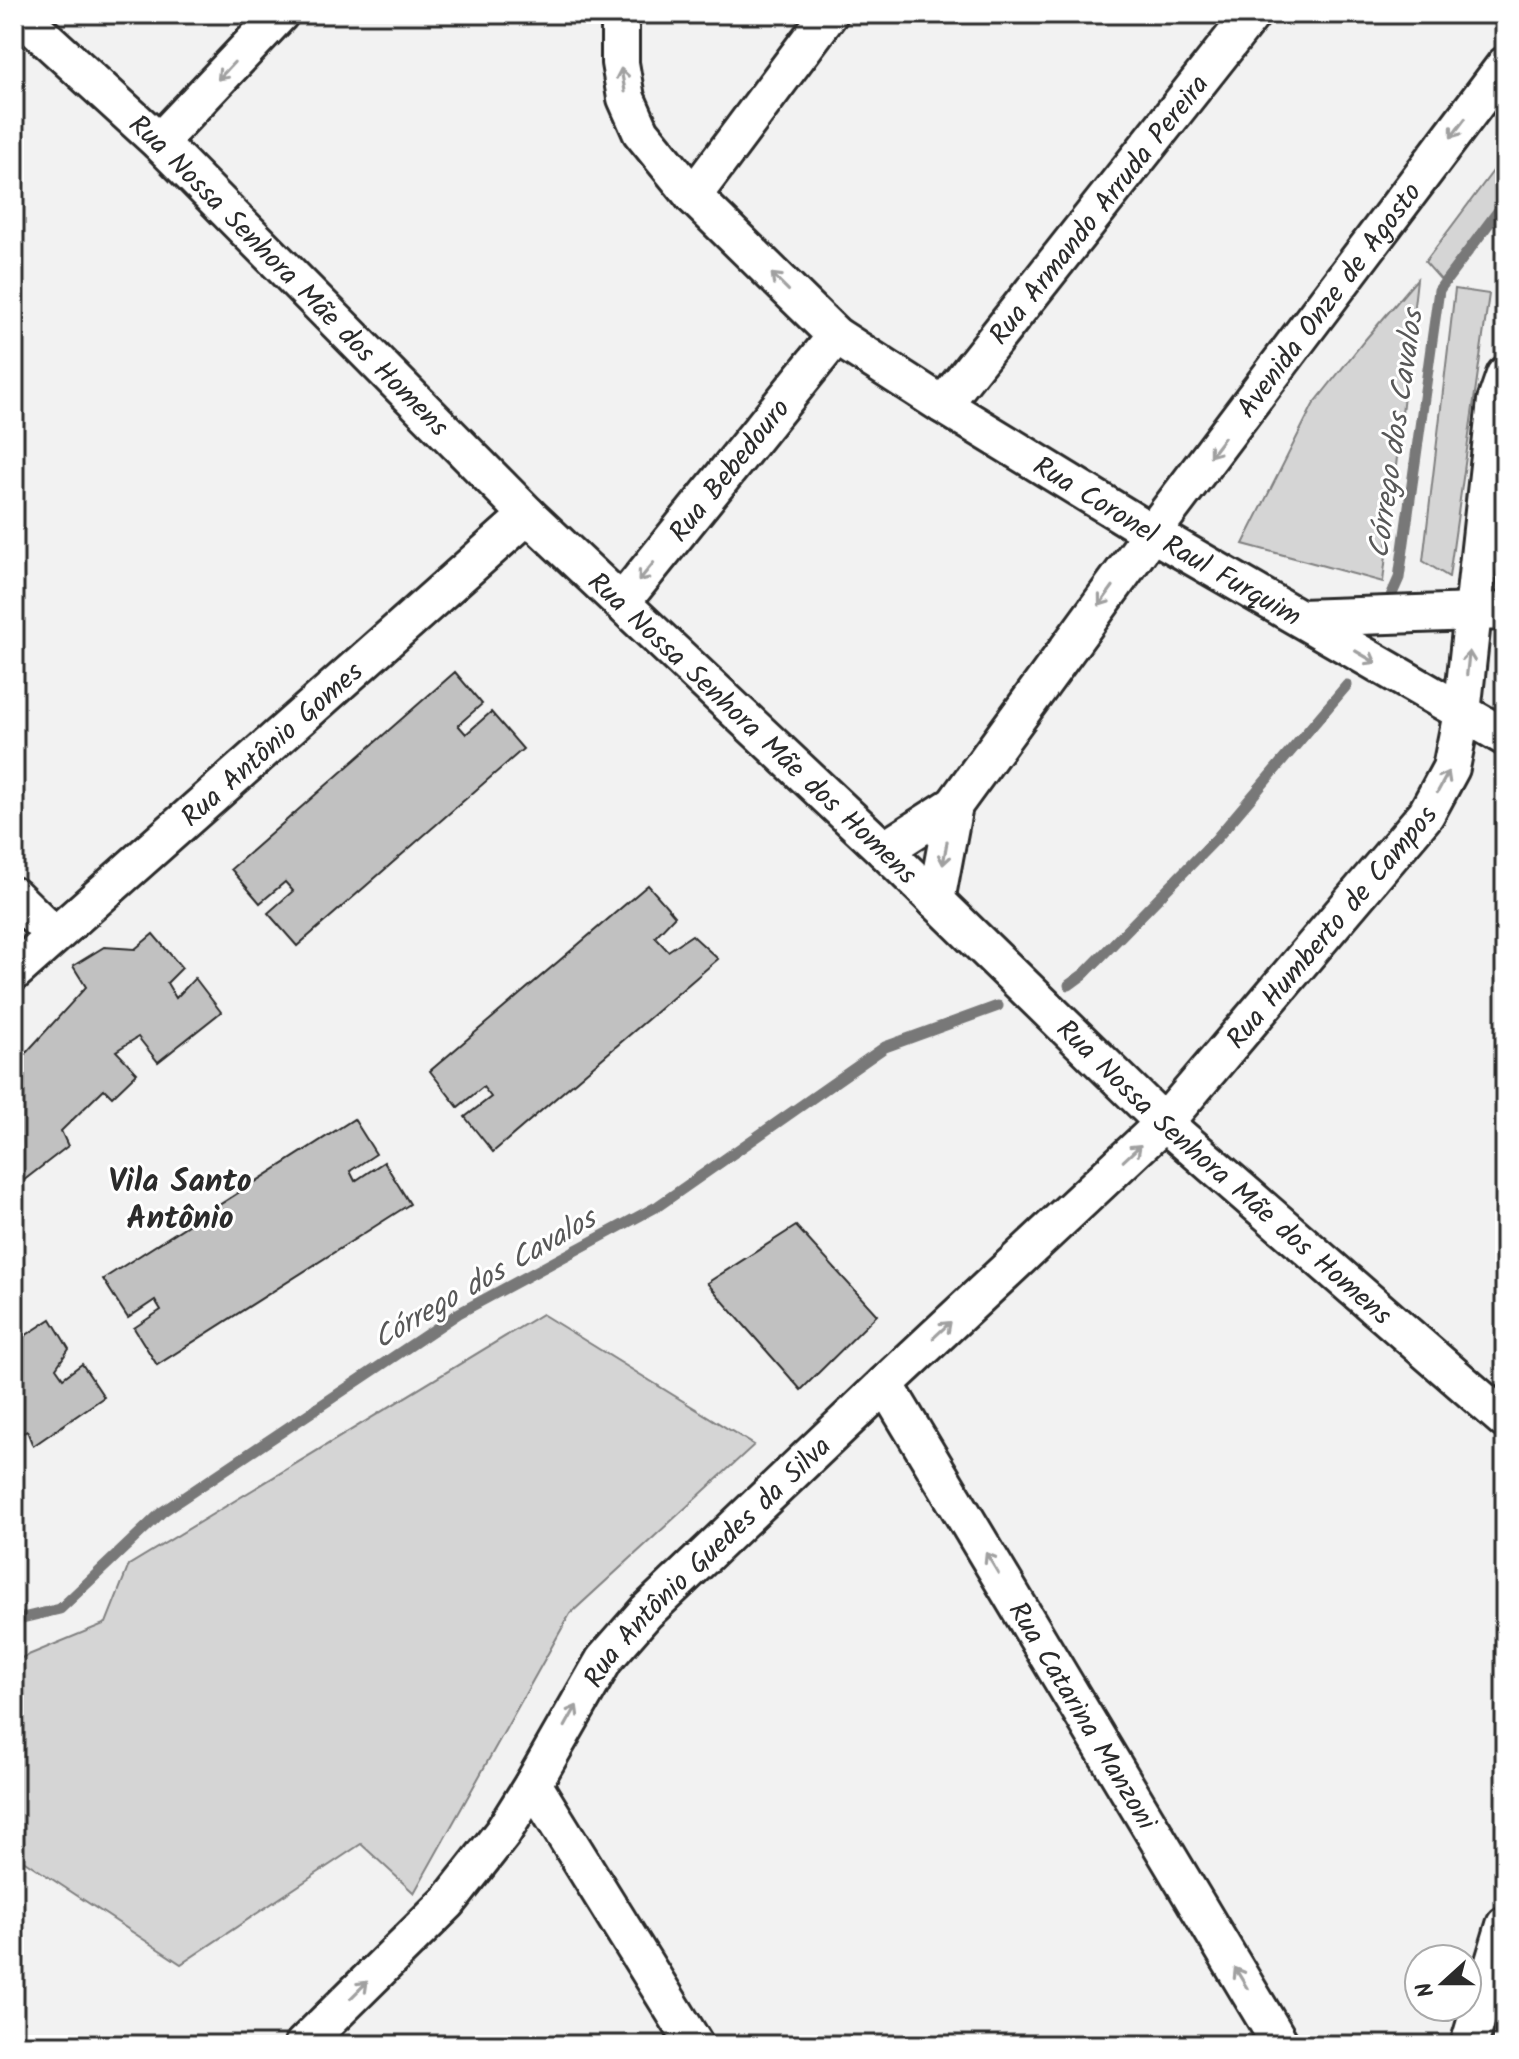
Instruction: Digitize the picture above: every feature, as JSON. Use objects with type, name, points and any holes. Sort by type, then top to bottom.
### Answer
[{"type":"street","name":"Rua Nossa Senhora Mãe dos Homens","points":[[19,14],[159,142],[528,515],[884,850],[1164,1123],[1505,1420]]},
{"type":"street","points":[[159,142],[280,14]]},
{"type":"street","name":"Rua Coronel Raul Furquim","points":[[620,14],[620,63],[626,98],[641,132],[693,196],[836,336],[1152,533],[1505,737]]},
{"type":"street","points":[[693,196],[829,14]]},
{"type":"street","name":"Rua Armando Arruda Pereira","points":[[943,405],[1252,14]]},
{"type":"street","name":"Avenida Onze de Agosto","points":[[954,805],[1152,533],[1505,65]]},
{"type":"street","name":"Rua Bebedouro","points":[[622,602],[836,336]]},
{"type":"street","name":"Rua Humberto de Campos","points":[[1164,1123],[1426,814],[1451,768],[1489,612],[1496,401],[1505,375]]},
{"type":"street","name":"Rua Antônio Gomes","points":[[14,972],[528,515]]},
{"type":"street","points":[[1298,618],[1489,612]]},
{"type":"street","points":[[884,850],[954,805]]},
{"type":"street","points":[[936,901],[954,805]]},
{"type":"street","points":[[14,896],[54,935]]},
{"type":"street","name":"Rua Antônio Guedes da Silva","points":[[303,2045],[448,1902],[503,1832],[604,1660],[646,1612],[1164,1123]]},
{"type":"street","name":"Rua Catarina Manzoni","points":[[885,1384],[1281,2045]]},
{"type":"street","points":[[533,1784],[695,2045]]},
{"type":"street","points":[[503,1832],[549,1843],[585,1866]]},
{"type":"street","points":[[1469,2045],[1505,1925]]},
{"type":"shaded area","points":[[1505,155],[1505,196],[1441,280],[1425,262]]},
{"type":"shaded area","points":[[1417,279],[1383,582],[1243,544],[1313,405]]},
{"type":"shaded area","points":[[1455,289],[1489,294],[1449,577],[1423,561]]},
{"type":"shaded area","points":[[542,1314],[754,1445],[570,1614],[414,1893],[361,1844],[181,1964],[14,1854],[14,1661],[106,1623],[129,1565]]},
{"type":"building","points":[[455,672],[482,704],[458,725],[466,734],[491,712],[523,749],[297,946],[268,913],[293,891],[285,882],[260,903],[231,869]]},
{"type":"building","points":[[648,885],[675,916],[655,937],[668,951],[692,935],[718,959],[493,1152],[465,1117],[491,1097],[483,1087],[458,1107],[430,1071]]},
{"type":"building","points":[[153,934],[182,968],[167,983],[176,998],[195,978],[221,1012],[158,1062],[138,1037],[116,1051],[137,1073],[112,1097],[104,1089],[61,1131],[68,1146],[14,1188],[14,1066],[86,987],[73,966],[104,947],[135,949]]},
{"type":"building","points":[[354,1119],[376,1154],[350,1171],[355,1181],[384,1162],[410,1204],[157,1365],[134,1328],[161,1310],[155,1300],[128,1318],[103,1279]]},
{"type":"building","points":[[796,1226],[877,1315],[801,1390],[707,1283]]},
{"type":"building","points":[[51,1319],[69,1349],[56,1368],[63,1378],[82,1364],[104,1397],[33,1446],[27,1431],[14,1437],[14,1343]]},
{"type":"building","points":[[1498,2014],[1505,2014],[1505,2045],[1494,2045]]},
{"type":"waterway","name":"Córrego dos Cavalos","points":[[1391,596],[1399,578],[1439,290],[1505,202]]},
{"type":"waterway","name":"Córrego dos Cavalos","points":[[1069,985],[1084,974],[1216,839],[1347,685]]},
{"type":"waterway","name":"Córrego dos Cavalos","points":[[14,1620],[60,1609],[162,1512],[459,1313],[658,1206],[885,1047],[998,1006]]},
{"type":"district","name":"Vila Santo Antônio","points":[[180,1198]]}]
